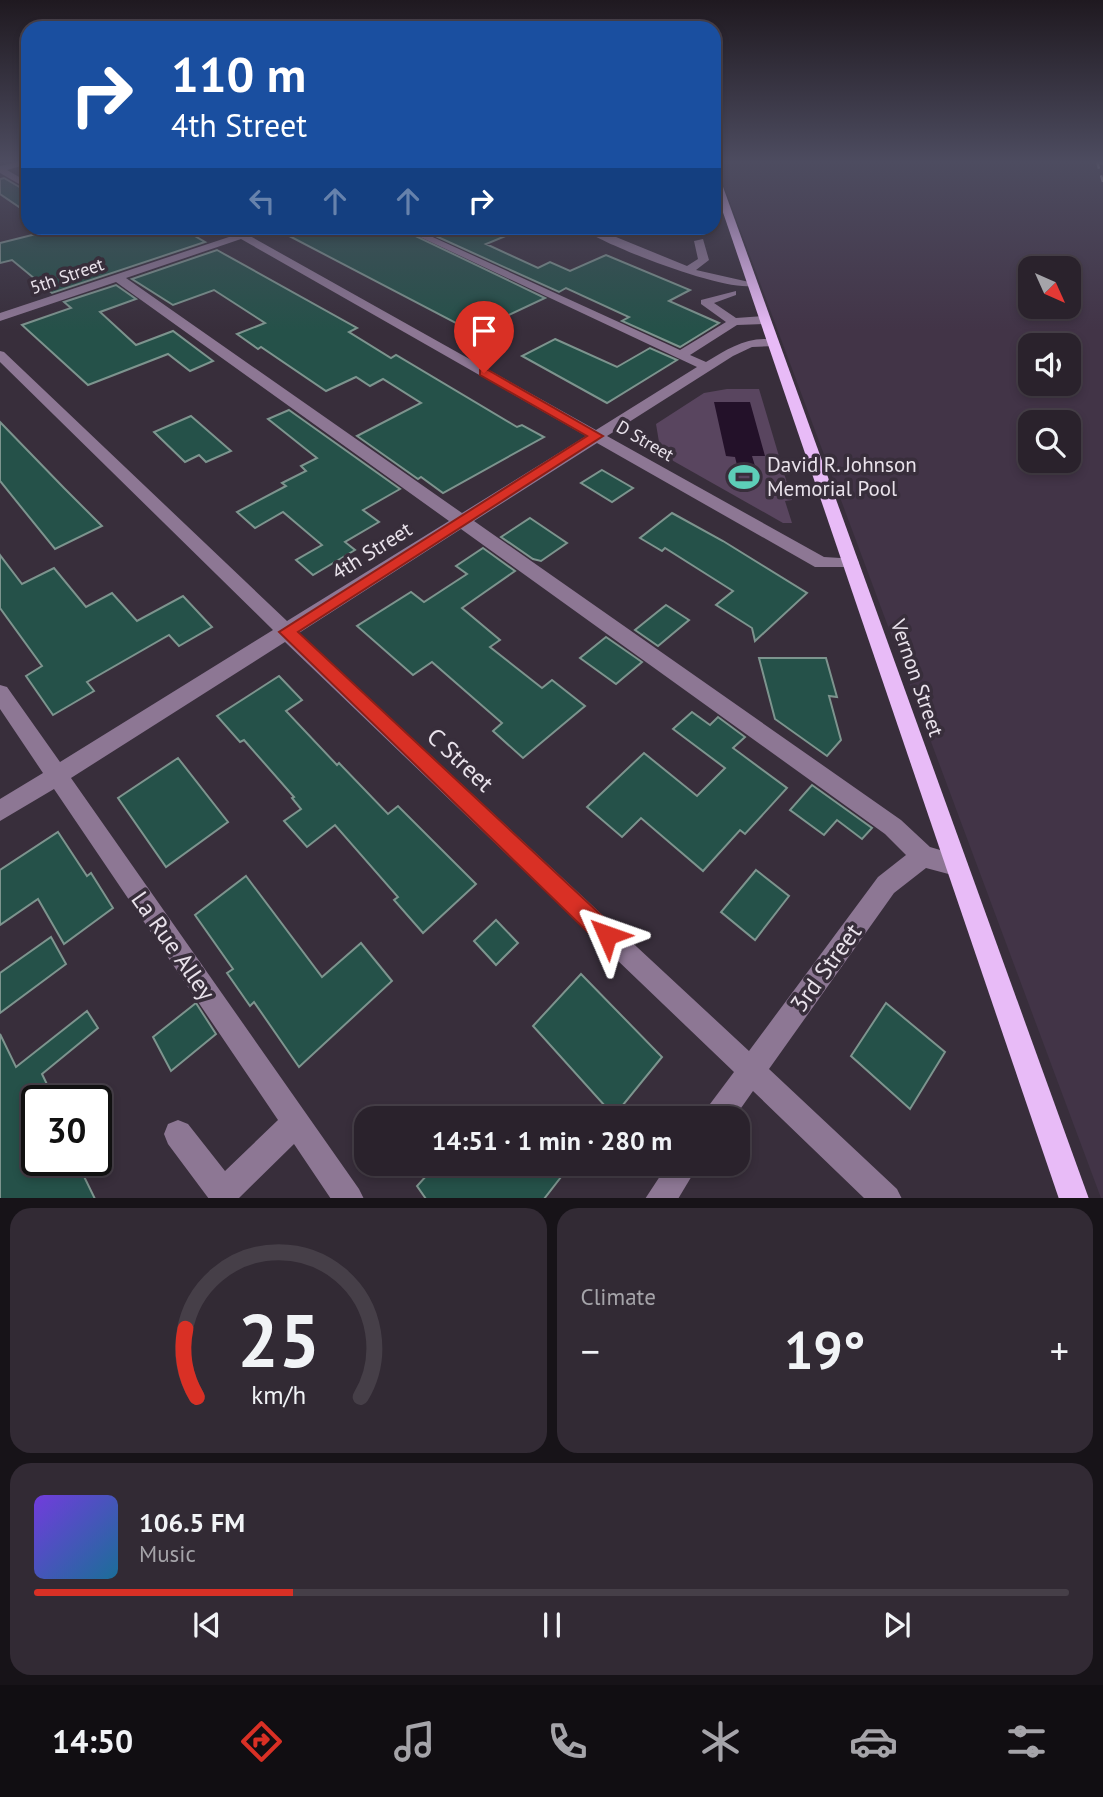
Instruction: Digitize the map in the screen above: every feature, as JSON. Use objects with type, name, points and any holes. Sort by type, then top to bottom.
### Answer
[{"type":"main road","name":"Vernon Street","points":[[729,218],[1074,1198]]},
{"type":"street","name":"5th Street","points":[[1,316],[240,235]]},
{"type":"street","name":"D Street","points":[[240,235],[821,563],[851,563]]},
{"type":"street","points":[[422,235],[707,367]]},
{"type":"street","points":[[604,235],[725,282],[752,284]]},
{"type":"street","points":[[690,269],[704,260],[699,241]]},
{"type":"street","points":[[117,277],[893,827],[923,856],[956,865]]},
{"type":"street","points":[[732,293],[705,302],[734,322]]},
{"type":"street","points":[[681,355],[734,322],[764,320]]},
{"type":"street","name":"4th Street","points":[[0,811],[707,367],[750,343],[772,343]]},
{"type":"street","name":"C Street","points":[[0,355],[287,632],[886,1198]]},
{"type":"street","name":"La Rue Alley","points":[[0,693],[348,1198]]},
{"type":"street","name":"3rd Street","points":[[726,1106],[886,885],[923,856]]},
{"type":"street","points":[[178,1134],[223,1193],[296,1123]]},
{"type":"street","points":[[661,1198],[676,1176]]},
{"type":"shaded area","points":[[736,218],[1103,218],[1103,1198],[1101,1198]]},
{"type":"shaded area","name":"David R. Johnson Memorial Pool","points":[[727,389],[759,389],[792,500],[785,501],[792,523],[783,523],[661,454],[656,424],[704,393]]},
{"type":"shaded area","points":[[714,402],[750,402],[765,456],[752,456],[755,466],[737,465],[735,457],[726,456]]},
{"type":"building","points":[[32,235],[193,235],[205,242],[52,293],[12,260],[0,263],[0,243]]},
{"type":"building","points":[[287,235],[414,235],[545,298],[473,332]]},
{"type":"building","points":[[433,235],[508,235],[486,244],[538,268],[550,262],[570,271],[606,255],[690,290],[669,301],[719,323],[680,347],[622,321],[629,317],[566,288],[559,292]]},
{"type":"building","points":[[217,250],[357,328],[349,332],[391,358],[396,355],[517,427],[522,425],[544,437],[443,493],[421,477],[418,479],[357,436],[421,403],[383,379],[370,386],[356,377],[326,391],[237,334],[265,323],[214,290],[173,305],[132,279]]},
{"type":"building","points":[[116,285],[136,299],[100,312],[136,345],[173,331],[213,361],[190,371],[168,354],[88,385],[22,325],[71,308],[64,302]]},
{"type":"building","points":[[555,339],[617,367],[650,348],[677,360],[607,403],[522,356]]},
{"type":"building","points":[[289,410],[400,489],[363,510],[379,522],[345,542],[355,550],[313,575],[296,560],[322,545],[283,512],[255,528],[237,512],[286,486],[282,483],[306,471],[301,466],[317,458],[268,419]]},
{"type":"building","points":[[191,416],[231,451],[206,462],[199,455],[185,462],[154,432]]},
{"type":"building","points":[[0,422],[102,526],[55,549],[0,481]]},
{"type":"building","points":[[602,470],[633,488],[612,502],[581,483]]},
{"type":"building","points":[[672,513],[807,593],[755,641],[752,628],[716,605],[733,591],[665,548],[662,551],[640,538]]},
{"type":"building","points":[[530,518],[567,543],[541,561],[533,559],[501,537]]},
{"type":"building","points":[[483,548],[515,571],[462,608],[500,640],[490,647],[542,688],[552,680],[585,706],[523,758],[493,731],[502,723],[432,662],[413,675],[357,626],[411,592],[424,602],[467,574],[456,566]]},
{"type":"building","points":[[0,555],[22,584],[54,568],[86,607],[112,593],[137,621],[183,596],[212,627],[179,646],[169,635],[87,682],[94,691],[53,715],[26,676],[42,666],[0,608]]},
{"type":"building","points":[[666,605],[689,620],[658,646],[635,630]]},
{"type":"building","points":[[606,637],[642,662],[616,684],[580,658]]},
{"type":"building","points":[[759,658],[826,658],[837,697],[829,696],[841,740],[827,756],[775,719]]},
{"type":"building","points":[[279,676],[302,700],[286,711],[337,765],[339,763],[388,814],[398,806],[476,884],[423,933],[394,900],[398,897],[335,825],[307,847],[284,821],[301,809],[292,798],[294,797],[244,740],[240,742],[217,716]]},
{"type":"building","points":[[692,712],[710,725],[718,717],[745,737],[733,748],[787,788],[745,834],[740,830],[703,871],[641,818],[622,837],[587,807],[644,753],[697,796],[725,768],[673,729]]},
{"type":"building","points":[[178,758],[228,822],[166,867],[118,798]]},
{"type":"building","points":[[812,785],[872,828],[862,839],[837,820],[824,835],[790,810]]},
{"type":"building","points":[[58,832],[87,876],[91,873],[113,908],[64,944],[38,899],[0,925],[0,870]]},
{"type":"building","points":[[756,870],[789,896],[755,940],[721,912]]},
{"type":"building","points":[[246,876],[322,977],[361,943],[392,981],[299,1067],[254,1002],[250,1006],[227,973],[233,969],[195,915]]},
{"type":"building","points":[[496,920],[518,943],[496,965],[474,941]]},
{"type":"building","points":[[51,937],[66,964],[0,1013],[0,973]]},
{"type":"building","points":[[581,974],[662,1057],[622,1106],[605,1106],[533,1026]]},
{"type":"building","points":[[196,1003],[216,1034],[171,1071],[153,1037]]},
{"type":"building","points":[[886,1003],[945,1052],[910,1109],[851,1056]]},
{"type":"building","points":[[87,1011],[98,1028],[42,1074],[47,1085],[21,1085],[21,1176],[84,1176],[95,1198],[0,1198],[0,1034],[16,1067]]},
{"type":"building","points":[[426,1176],[561,1177],[545,1198],[425,1198],[417,1186]]},
{"type":"place","name":"David R. Johnson Memorial Pool","points":[[744,477]]},
{"type":"route","points":[[484,373],[596,436],[287,632],[607,935]]}]
